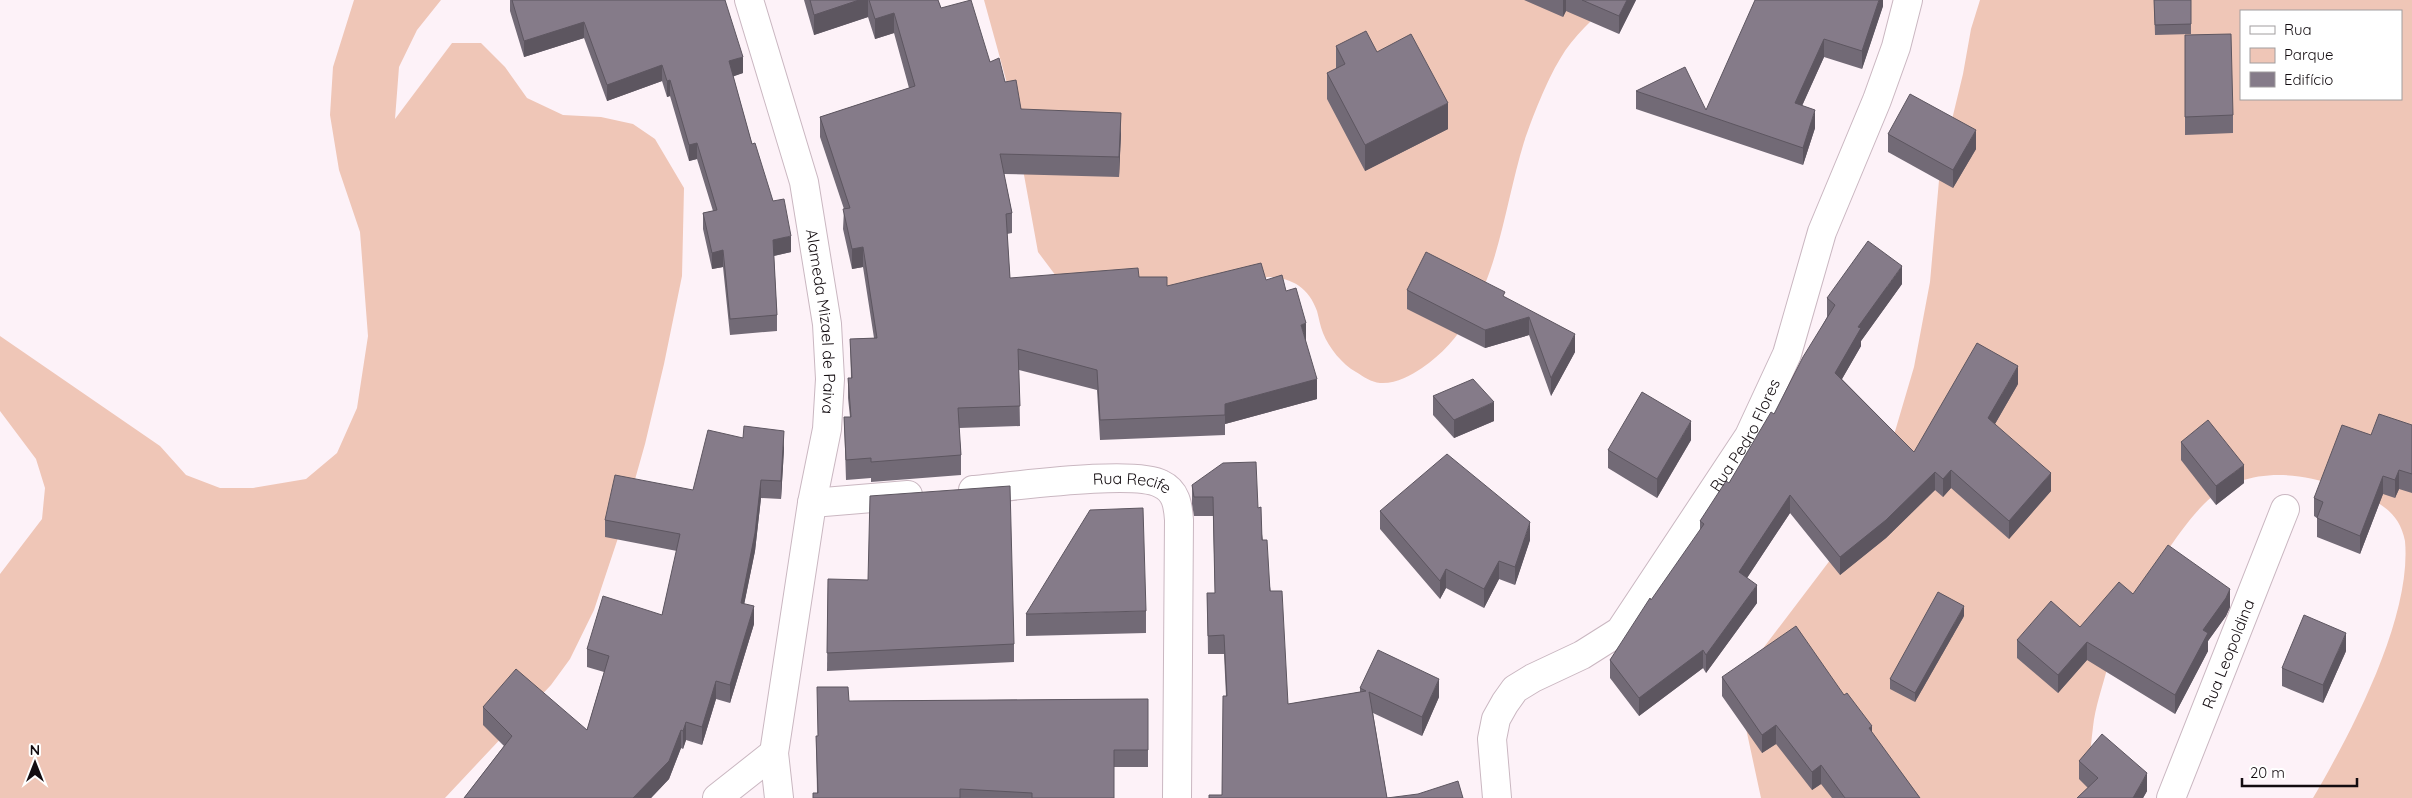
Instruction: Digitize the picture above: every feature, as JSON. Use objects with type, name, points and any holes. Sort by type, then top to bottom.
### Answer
[{"type":"street","name":"Alameda Mizael de Paiva","points":[[749,0],[804,182],[827,324],[830,379],[827,429],[812,503],[774,753],[778,798]]},
{"type":"street","name":"Rua Pedro Flores","points":[[1496,798],[1492,739],[1496,719],[1504,703],[1515,689],[1533,678],[1582,656],[1620,631],[1749,436],[1787,354],[1822,232],[1880,91],[1896,47],[1908,0]]},
{"type":"street","name":"Rua Recife","points":[[812,503],[1121,477],[1149,479],[1170,490],[1177,501],[1179,520],[1177,798]]},
{"type":"street","name":"Rua Leopoldina","points":[[2171,798],[2286,509]]},
{"type":"street","points":[[716,798],[774,753]]},
{"type":"green space","points":[[354,0],[441,0],[417,30],[399,67],[395,119],[452,43],[481,43],[505,67],[527,98],[563,115],[601,117],[633,124],[655,139],[684,188],[682,276],[664,364],[645,444],[621,529],[594,610],[570,659],[551,685],[445,798],[0,798],[0,574],[42,519],[45,488],[36,459],[0,411],[0,336],[160,446],[186,475],[220,488],[253,488],[306,479],[337,453],[357,408],[368,336],[360,232],[339,170],[330,115],[333,67]]},
{"type":"green space","points":[[984,0],[1614,0],[1571,42],[1545,88],[1524,142],[1492,266],[1466,323],[1447,347],[1422,368],[1408,377],[1397,381],[1380,383],[1374,382],[1351,369],[1341,360],[1332,350],[1326,339],[1314,303],[1298,285],[1284,279],[1268,277],[1180,296],[1056,276],[1038,252],[1008,87]]},
{"type":"green space","points":[[1980,0],[2412,0],[2412,798],[2313,798],[2361,708],[2389,639],[2399,604],[2405,571],[2405,541],[2396,519],[2380,504],[2349,490],[2320,481],[2285,475],[2250,478],[2218,492],[2188,522],[2137,594],[2112,645],[2097,705],[2092,736],[2087,798],[1761,798],[1744,719],[1761,651],[1837,551],[1891,445],[1914,367],[1930,282],[1940,169],[1963,74],[1971,29]]},
{"type":"building","points":[[512,0],[725,0],[743,57],[729,61],[752,144],[755,143],[773,201],[784,199],[791,236],[773,240],[777,315],[730,319],[723,250],[712,253],[703,213],[717,210],[697,143],[689,145],[670,80],[667,81],[662,65],[607,85],[584,22],[524,41]]},
{"type":"building","points":[[810,0],[859,0],[814,15]]},
{"type":"building","points":[[869,0],[938,0],[941,8],[971,0],[990,62],[999,58],[1005,82],[1016,80],[1021,109],[1121,113],[1119,157],[1000,154],[1012,213],[1006,214],[1010,278],[1138,268],[1139,277],[1167,277],[1167,286],[1261,263],[1266,280],[1282,275],[1286,291],[1296,288],[1306,323],[1301,325],[1317,379],[1225,404],[1225,415],[1100,420],[1097,370],[1018,349],[1020,406],[958,408],[961,455],[871,462],[871,458],[846,460],[844,417],[851,417],[848,378],[852,378],[850,339],[877,338],[863,247],[852,249],[843,209],[850,208],[820,117],[915,86],[894,13],[875,19]]},
{"type":"building","points":[[1582,0],[1627,0],[1619,16]]},
{"type":"building","points":[[1755,0],[1879,0],[1862,51],[1824,39],[1795,103],[1815,110],[1803,148],[1636,91],[1685,67],[1706,110]]},
{"type":"building","points":[[2154,0],[2191,0],[2191,24],[2155,25]]},
{"type":"building","points":[[1366,31],[1377,52],[1411,34],[1448,103],[1365,145],[1327,73],[1345,64],[1336,46]]},
{"type":"building","points":[[2231,34],[2233,115],[2185,117],[2185,35]]},
{"type":"building","points":[[1910,94],[1976,130],[1953,170],[1888,134]]},
{"type":"building","points":[[1868,241],[1902,266],[1858,327],[1861,328],[1835,373],[1914,452],[1977,343],[2018,366],[1988,418],[2051,473],[2009,521],[1951,470],[1943,479],[1935,472],[1886,520],[1840,557],[1790,495],[1739,572],[1757,585],[1706,655],[1703,650],[1639,698],[1610,660],[1650,598],[1651,600],[1704,524],[1700,521],[1726,481],[1729,483],[1771,412],[1774,414],[1803,357],[1835,305],[1827,298]]},
{"type":"building","points":[[1426,252],[1505,292],[1503,296],[1575,334],[1551,378],[1529,317],[1485,330],[1407,290]]},
{"type":"building","points":[[1473,379],[1494,402],[1454,420],[1433,396]]},
{"type":"building","points":[[1642,392],[1691,421],[1657,479],[1608,450]]},
{"type":"building","points":[[2379,414],[2412,425],[2412,474],[2399,470],[2395,480],[2383,476],[2360,536],[2317,518],[2323,502],[2314,498],[2342,425],[2371,435]]},
{"type":"building","points":[[2208,420],[2244,465],[2216,486],[2181,442]]},
{"type":"building","points":[[744,426],[784,431],[781,481],[761,480],[755,533],[741,603],[754,606],[730,685],[716,681],[702,727],[686,722],[669,761],[633,798],[464,798],[512,736],[483,707],[516,669],[587,730],[609,656],[587,649],[603,596],[662,615],[680,534],[605,520],[615,475],[693,490],[708,430],[743,438]]},
{"type":"building","points":[[1447,454],[1530,522],[1515,567],[1499,561],[1484,589],[1446,569],[1440,581],[1380,511]]},
{"type":"building","points":[[1256,462],[1258,508],[1261,507],[1262,540],[1267,540],[1270,591],[1282,591],[1288,704],[1366,691],[1360,688],[1378,650],[1439,679],[1422,717],[1369,692],[1387,798],[1209,798],[1209,795],[1222,795],[1223,696],[1227,696],[1224,635],[1208,636],[1207,593],[1215,593],[1213,497],[1194,497],[1192,485],[1223,463]]},
{"type":"building","points":[[1010,486],[1014,644],[827,653],[828,579],[868,580],[870,496]]},
{"type":"building","points":[[1143,508],[1146,611],[1026,614],[1090,510]]},
{"type":"building","points":[[2168,545],[2230,589],[2226,598],[2203,630],[2208,633],[2175,695],[2087,642],[2058,675],[2017,640],[2051,601],[2080,627],[2119,582],[2133,594]]},
{"type":"building","points":[[1938,592],[1964,606],[1915,693],[1890,679]]},
{"type":"building","points":[[2304,615],[2346,633],[2323,685],[2282,668]]},
{"type":"building","points":[[1796,626],[1844,695],[1847,693],[1872,726],[1869,728],[1920,798],[1845,798],[1821,765],[1812,772],[1776,725],[1762,735],[1722,677]]},
{"type":"building","points":[[817,687],[848,687],[849,701],[1148,699],[1148,750],[1114,750],[1114,798],[1032,798],[1032,793],[960,789],[960,798],[813,798],[813,793],[818,793]]},
{"type":"building","points":[[2102,734],[2147,773],[2133,798],[2077,798],[2098,778],[2079,761]]},
{"type":"building","points":[[1458,781],[1463,798],[1387,798],[1418,794]]}]
